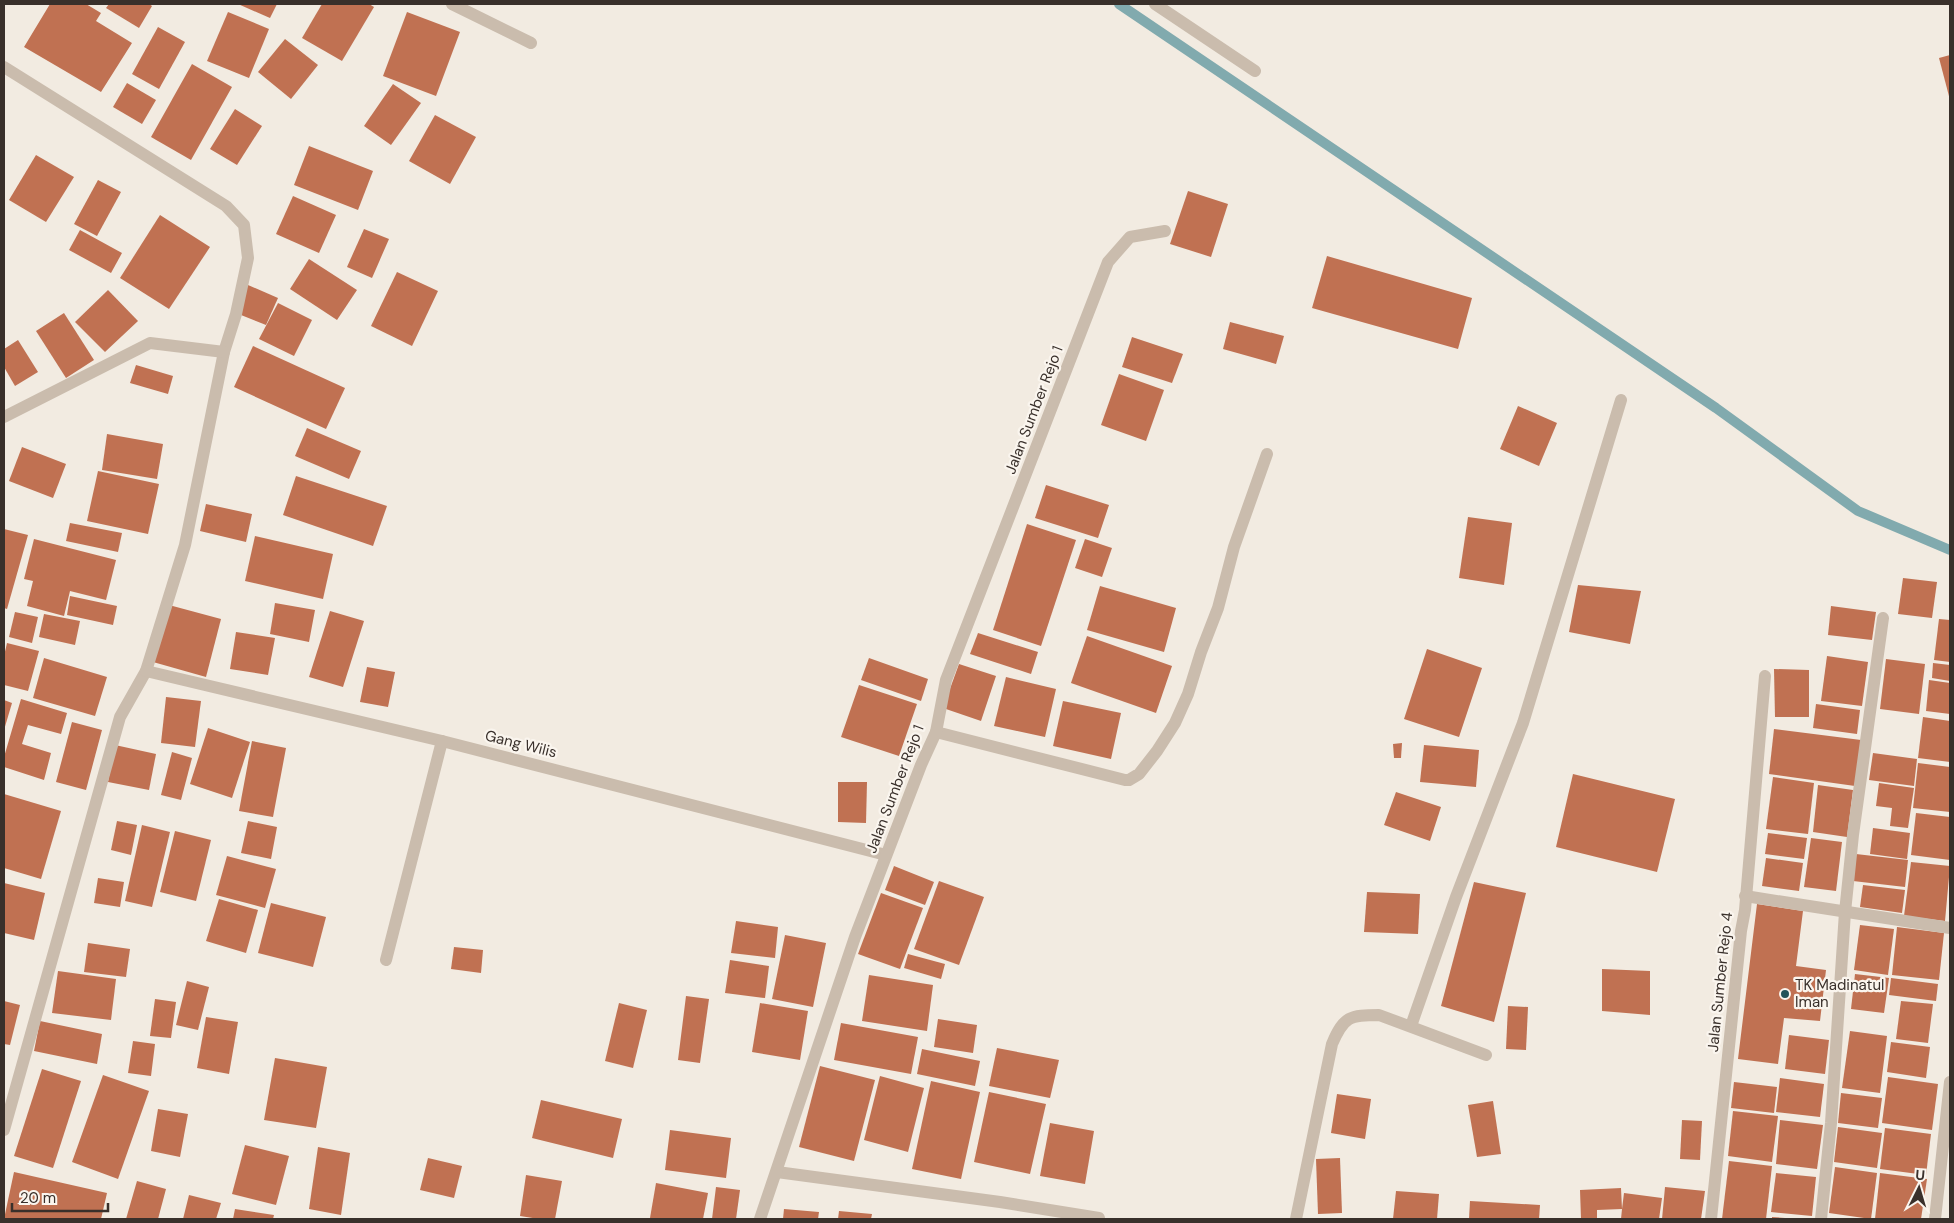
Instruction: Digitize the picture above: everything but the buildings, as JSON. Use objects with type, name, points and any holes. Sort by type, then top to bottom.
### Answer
[{"type":"street","points":[[452,4],[531,43]]},
{"type":"street","points":[[1155,4],[1255,71]]},
{"type":"street","points":[[4,67],[226,206],[244,224],[248,258],[236,314],[224,352],[185,545],[146,671],[120,717],[4,1130]]},
{"type":"street","name":"Jalan Sumber Rejo 1","points":[[760,1219],[855,937],[921,765],[936,732],[946,680],[1108,262],[1130,236],[1165,231]]},
{"type":"street","points":[[4,417],[150,343],[224,352]]},
{"type":"street","points":[[1411,1026],[1456,897],[1523,723],[1621,400]]},
{"type":"street","points":[[936,732],[1125,780],[1139,774],[1175,723],[1188,694],[1201,652],[1218,608],[1234,548],[1267,454]]},
{"type":"street","points":[[1820,1219],[1831,1123],[1845,912],[1853,835],[1883,618]]},
{"type":"street","name":"Gang Wilis","points":[[146,671],[442,741],[886,856]]},
{"type":"street","points":[[1745,896],[1765,676]]},
{"type":"street","points":[[386,960],[442,741]]},
{"type":"street","name":"Jalan Sumber Rejo 4","points":[[1711,1219],[1745,896],[1950,928]]},
{"type":"street","points":[[1296,1219],[1332,1044],[1338,1029],[1345,1020],[1360,1015],[1379,1015],[1486,1055]]},
{"type":"street","points":[[1935,1219],[1950,1082]]},
{"type":"street","points":[[777,1172],[1000,1202],[1101,1219]]},
{"type":"waterway","points":[[1119,4],[1716,408],[1858,511],[1950,550]]},
{"type":"place","name":"TK Madinatul Iman","points":[[1785,994]]}]
